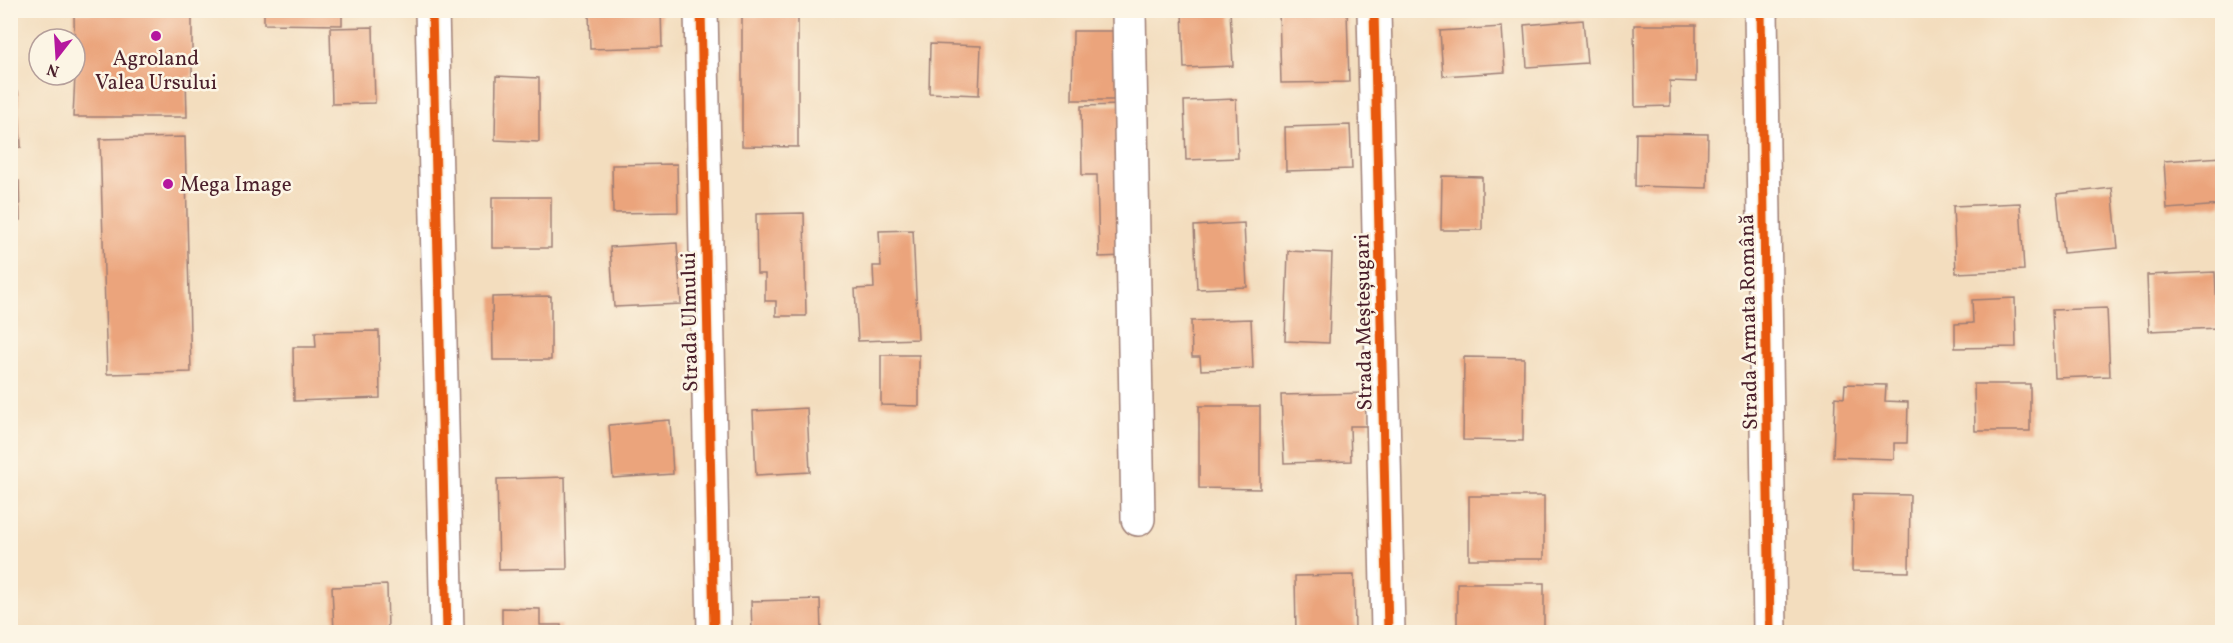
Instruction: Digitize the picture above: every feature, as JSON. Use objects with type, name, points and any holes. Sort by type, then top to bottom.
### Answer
[{"type":"street","points":[[432,10],[447,633]]},
{"type":"street","name":"Strada Ulmului","points":[[701,10],[714,633]]},
{"type":"street","points":[[1129,10],[1138,519]]},
{"type":"street","name":"Strada Meșteșugari","points":[[1374,10],[1388,633]]},
{"type":"street","name":"Strada Armata Română","points":[[1761,10],[1770,633]]},
{"type":"building","points":[[264,10],[342,10],[342,25],[264,24]]},
{"type":"building","points":[[589,10],[661,10],[662,47],[590,49]]},
{"type":"building","points":[[1182,10],[1230,10],[1233,66],[1184,68]]},
{"type":"building","points":[[1279,10],[1347,10],[1349,82],[1281,83]]},
{"type":"building","points":[[74,13],[192,13],[192,77],[186,77],[187,117],[73,117],[74,87],[87,87],[87,27],[74,27]]},
{"type":"building","points":[[742,16],[798,17],[798,147],[742,146]]},
{"type":"building","points":[[1583,20],[1587,63],[1527,67],[1524,25]]},
{"type":"building","points":[[1634,25],[1696,25],[1696,82],[1670,81],[1670,106],[1635,107]]},
{"type":"building","points":[[373,27],[375,103],[332,104],[330,28]]},
{"type":"building","points":[[1502,27],[1505,72],[1443,76],[1440,31]]},
{"type":"building","points":[[1073,31],[1121,31],[1120,100],[1072,100]]},
{"type":"building","points":[[930,44],[981,46],[979,95],[929,93]]},
{"type":"building","points":[[496,76],[539,78],[539,142],[495,140]]},
{"type":"building","points":[[10,91],[18,91],[21,147],[10,148]]},
{"type":"building","points":[[1236,99],[1238,158],[1186,160],[1184,101]]},
{"type":"building","points":[[1121,105],[1124,256],[1099,257],[1097,175],[1082,175],[1081,106]]},
{"type":"building","points":[[1350,125],[1352,169],[1286,171],[1285,127]]},
{"type":"building","points":[[1636,133],[1708,134],[1707,188],[1635,186]]},
{"type":"building","points":[[185,137],[191,372],[107,374],[100,139]]},
{"type":"building","points":[[2222,157],[2222,205],[2167,209],[2164,161]]},
{"type":"building","points":[[677,164],[678,212],[613,213],[612,165]]},
{"type":"building","points":[[1442,176],[1482,177],[1482,230],[1441,230]]},
{"type":"building","points":[[10,181],[19,181],[20,220],[10,220]]},
{"type":"building","points":[[2112,188],[2118,248],[2063,253],[2057,194]]},
{"type":"building","points":[[492,197],[551,197],[551,248],[492,248]]},
{"type":"building","points":[[2020,203],[2024,270],[1956,273],[1953,206]]},
{"type":"building","points":[[804,213],[806,316],[776,316],[776,301],[765,301],[765,274],[757,274],[756,214]]},
{"type":"building","points":[[1244,223],[1247,287],[1197,289],[1194,226]]},
{"type":"building","points":[[913,230],[918,339],[858,341],[855,289],[874,288],[873,266],[881,266],[879,231]]},
{"type":"building","points":[[677,243],[681,304],[614,307],[610,247]]},
{"type":"building","points":[[1288,251],[1332,253],[1329,343],[1285,341]]},
{"type":"building","points":[[2215,272],[2218,328],[2149,331],[2147,275]]},
{"type":"building","points":[[551,296],[551,360],[493,360],[492,297]]},
{"type":"building","points":[[2015,298],[2016,347],[1955,348],[1955,324],[1973,323],[1972,300]]},
{"type":"building","points":[[2107,308],[2110,376],[2055,378],[2052,310]]},
{"type":"building","points":[[1251,319],[1253,368],[1201,370],[1200,357],[1192,357],[1191,321]]},
{"type":"building","points":[[379,331],[380,398],[294,401],[293,347],[316,347],[315,332]]},
{"type":"building","points":[[881,355],[919,355],[919,406],[881,405]]},
{"type":"building","points":[[1464,357],[1524,358],[1523,441],[1463,440]]},
{"type":"building","points":[[1845,384],[1886,385],[1885,401],[1908,402],[1907,443],[1894,443],[1894,459],[1833,457],[1835,397],[1844,398]]},
{"type":"building","points":[[1974,384],[2030,384],[2030,431],[1975,431]]},
{"type":"building","points":[[1368,393],[1369,426],[1350,426],[1351,461],[1284,463],[1281,395]]},
{"type":"building","points":[[1199,406],[1260,406],[1260,489],[1199,488]]},
{"type":"building","points":[[807,408],[810,472],[756,475],[753,411]]},
{"type":"building","points":[[670,420],[673,474],[613,478],[609,425]]},
{"type":"building","points":[[565,477],[567,569],[499,570],[497,479]]},
{"type":"building","points":[[1853,494],[1910,495],[1909,572],[1852,571]]},
{"type":"building","points":[[1469,496],[1544,496],[1544,559],[1469,559]]},
{"type":"building","points":[[1354,575],[1355,632],[1296,632],[1295,576]]},
{"type":"building","points":[[1457,583],[1544,583],[1544,632],[1457,632]]},
{"type":"building","points":[[387,585],[388,632],[334,632],[332,587]]},
{"type":"building","points":[[820,599],[821,632],[752,632],[751,601]]},
{"type":"building","points":[[502,608],[540,609],[540,625],[561,625],[561,632],[502,632]]},
{"type":"cycle path","points":[[432,10],[447,632]]},
{"type":"cycle path","points":[[701,10],[714,632]]},
{"type":"cycle path","points":[[1374,10],[1388,632]]},
{"type":"cycle path","points":[[1761,10],[1770,632]]},
{"type":"place","name":"Agroland Valea Ursului","points":[[156,36]]},
{"type":"place","name":"Mega Image","points":[[168,184]]}]
